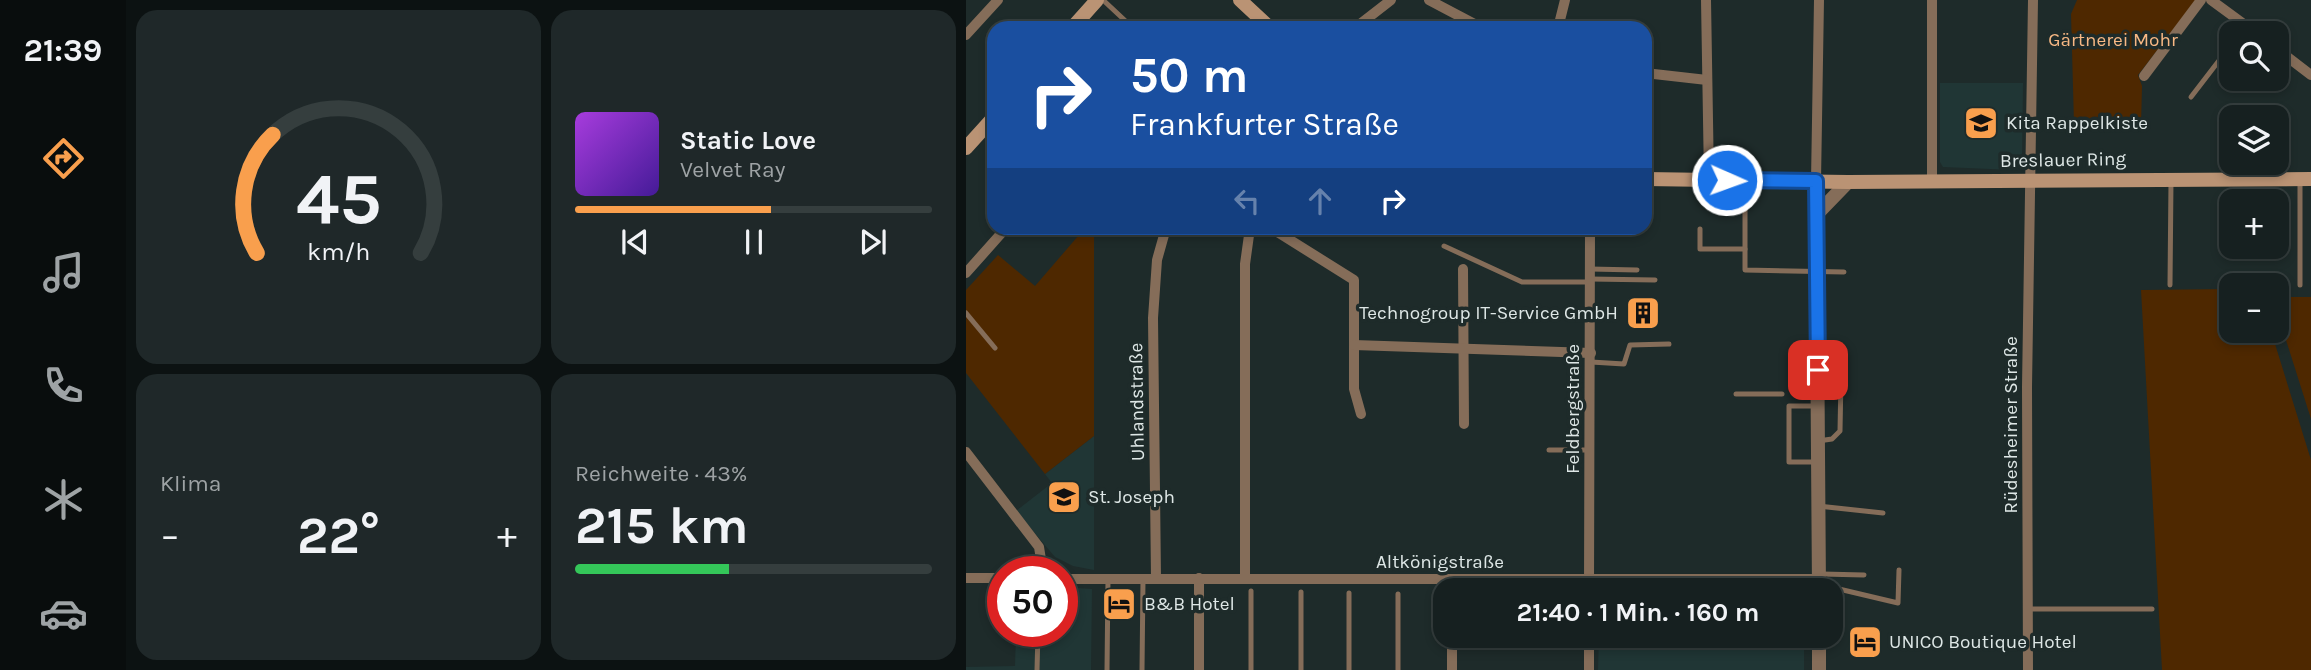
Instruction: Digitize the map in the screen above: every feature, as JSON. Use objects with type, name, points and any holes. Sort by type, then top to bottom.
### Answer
[{"type":"main road","points":[[1078,21],[1097,0]]},
{"type":"main road","points":[[1240,0],[1262,21]]},
{"type":"main road","points":[[966,148],[987,125]]},
{"type":"main road","name":"Breslauer Ring","points":[[1652,179],[1849,182],[2305,179]]},
{"type":"street","points":[[966,35],[998,0]]},
{"type":"street","points":[[1364,21],[1391,0]]},
{"type":"street","points":[[1429,0],[1469,21]]},
{"type":"street","points":[[1560,21],[1565,0]]},
{"type":"street","points":[[1706,0],[1709,179]]},
{"type":"street","points":[[1819,0],[1816,181],[1819,578]]},
{"type":"street","points":[[1932,0],[1932,180]]},
{"type":"street","name":"Rüdesheimer Straße","points":[[2028,670],[2033,0]]},
{"type":"street","points":[[2144,76],[2201,0]]},
{"type":"street","points":[[2211,0],[2234,21]]},
{"type":"street","points":[[2289,59],[2311,75]]},
{"type":"street","points":[[1652,74],[1707,80]]},
{"type":"street","points":[[1816,215],[1849,182]]},
{"type":"street","points":[[966,273],[1000,235]]},
{"type":"street","name":"Uhlandstraße","points":[[1156,578],[1153,318],[1157,260],[1164,235]]},
{"type":"street","points":[[1245,578],[1245,276],[1249,235]]},
{"type":"street","points":[[1282,235],[1353,280],[1355,398],[1361,414]]},
{"type":"street","name":"Feldbergstraße","points":[[1589,578],[1590,235]]},
{"type":"street","points":[[1463,269],[1464,424]]},
{"type":"street","points":[[1354,345],[1463,348],[1591,358]]},
{"type":"street","points":[[966,452],[1039,547],[1040,556]]},
{"type":"street","points":[[966,578],[987,578]]},
{"type":"street","points":[[1199,578],[1199,670]]},
{"type":"street","name":"Altkönigstraße","points":[[1078,579],[1245,578],[1433,584]]},
{"type":"street","name":"Altkönigstraße","points":[[1696,578],[1757,578]]},
{"type":"street","points":[[1452,648],[1452,670]]},
{"type":"street","points":[[1589,648],[1589,670]]},
{"type":"street","points":[[1819,648],[1819,670]]},
{"type":"lane","points":[[1104,0],[1126,21]]},
{"type":"lane","points":[[2191,97],[2219,61]]},
{"type":"lane","points":[[2170,285],[2171,178]]},
{"type":"lane","points":[[2300,285],[2305,179]]},
{"type":"lane","points":[[1745,181],[1745,271],[1844,272]]},
{"type":"lane","points":[[1700,229],[1700,249],[1745,249]]},
{"type":"lane","points":[[1444,246],[1522,282],[1637,270]]},
{"type":"lane","points":[[1590,276],[1655,279]]},
{"type":"lane","points":[[966,313],[995,348]]},
{"type":"lane","points":[[1591,358],[1624,364],[1630,345],[1669,344]]},
{"type":"lane","points":[[1818,440],[1832,439],[1840,431],[1841,378]]},
{"type":"lane","points":[[1737,394],[1782,394]]},
{"type":"lane","points":[[1818,407],[1789,406],[1789,462],[1819,461]]},
{"type":"lane","points":[[1549,450],[1591,450]]},
{"type":"lane","points":[[1818,506],[1883,513]]},
{"type":"lane","points":[[1843,588],[1898,603],[1899,570]]},
{"type":"lane","points":[[1843,578],[1864,575]]},
{"type":"lane","points":[[1107,670],[1108,579]]},
{"type":"lane","points":[[1142,670],[1143,580]]},
{"type":"lane","points":[[1251,591],[1251,670]]},
{"type":"lane","points":[[1301,592],[1301,670]]},
{"type":"lane","points":[[1349,593],[1349,670]]},
{"type":"lane","points":[[1398,594],[1398,670]]},
{"type":"lane","points":[[2028,609],[2152,609]]},
{"type":"lane","points":[[1037,670],[1038,647]]},
{"type":"shaded area","name":"Kita Rappelkiste","points":[[1940,83],[2023,83],[2022,162],[2019,167],[2014,170],[1943,167],[1940,162]]},
{"type":"shaded area","name":"St. Joseph","points":[[1094,436],[1094,570],[1078,567],[1078,556],[1054,556],[1016,511],[1052,483],[1045,474]]},
{"type":"shaded area","points":[[1078,588],[1092,589],[1091,670],[966,670],[966,667],[1015,666],[1016,647],[1078,647]]},
{"type":"shaded area","points":[[1599,648],[1804,648],[1804,670],[1598,670]]},
{"type":"green space","name":"Gärtnerei Mohr","points":[[2077,0],[2196,0],[2138,75],[2142,86],[2141,126],[2074,124],[2071,14]]},
{"type":"green space","points":[[1079,235],[1094,235],[1094,436],[1045,474],[966,373],[966,290],[998,255],[1035,286]]},
{"type":"green space","points":[[2219,289],[2219,343],[2275,343],[2311,460],[2311,670],[2162,670],[2141,290]]},
{"type":"green space","points":[[2289,297],[2311,297],[2311,419],[2287,343]]},
{"type":"place","name":"Kita Rappelkiste","points":[[1981,123]]},
{"type":"place","name":"Technogroup IT-Service GmbH","points":[[1643,313]]},
{"type":"place","name":"St. Joseph","points":[[1064,497]]},
{"type":"place","name":"B&B Hotel","points":[[1119,604]]},
{"type":"place","name":"UNICO Boutique Hotel","points":[[1865,642]]},
{"type":"route","points":[[1727,180],[1816,181],[1818,370]]}]
